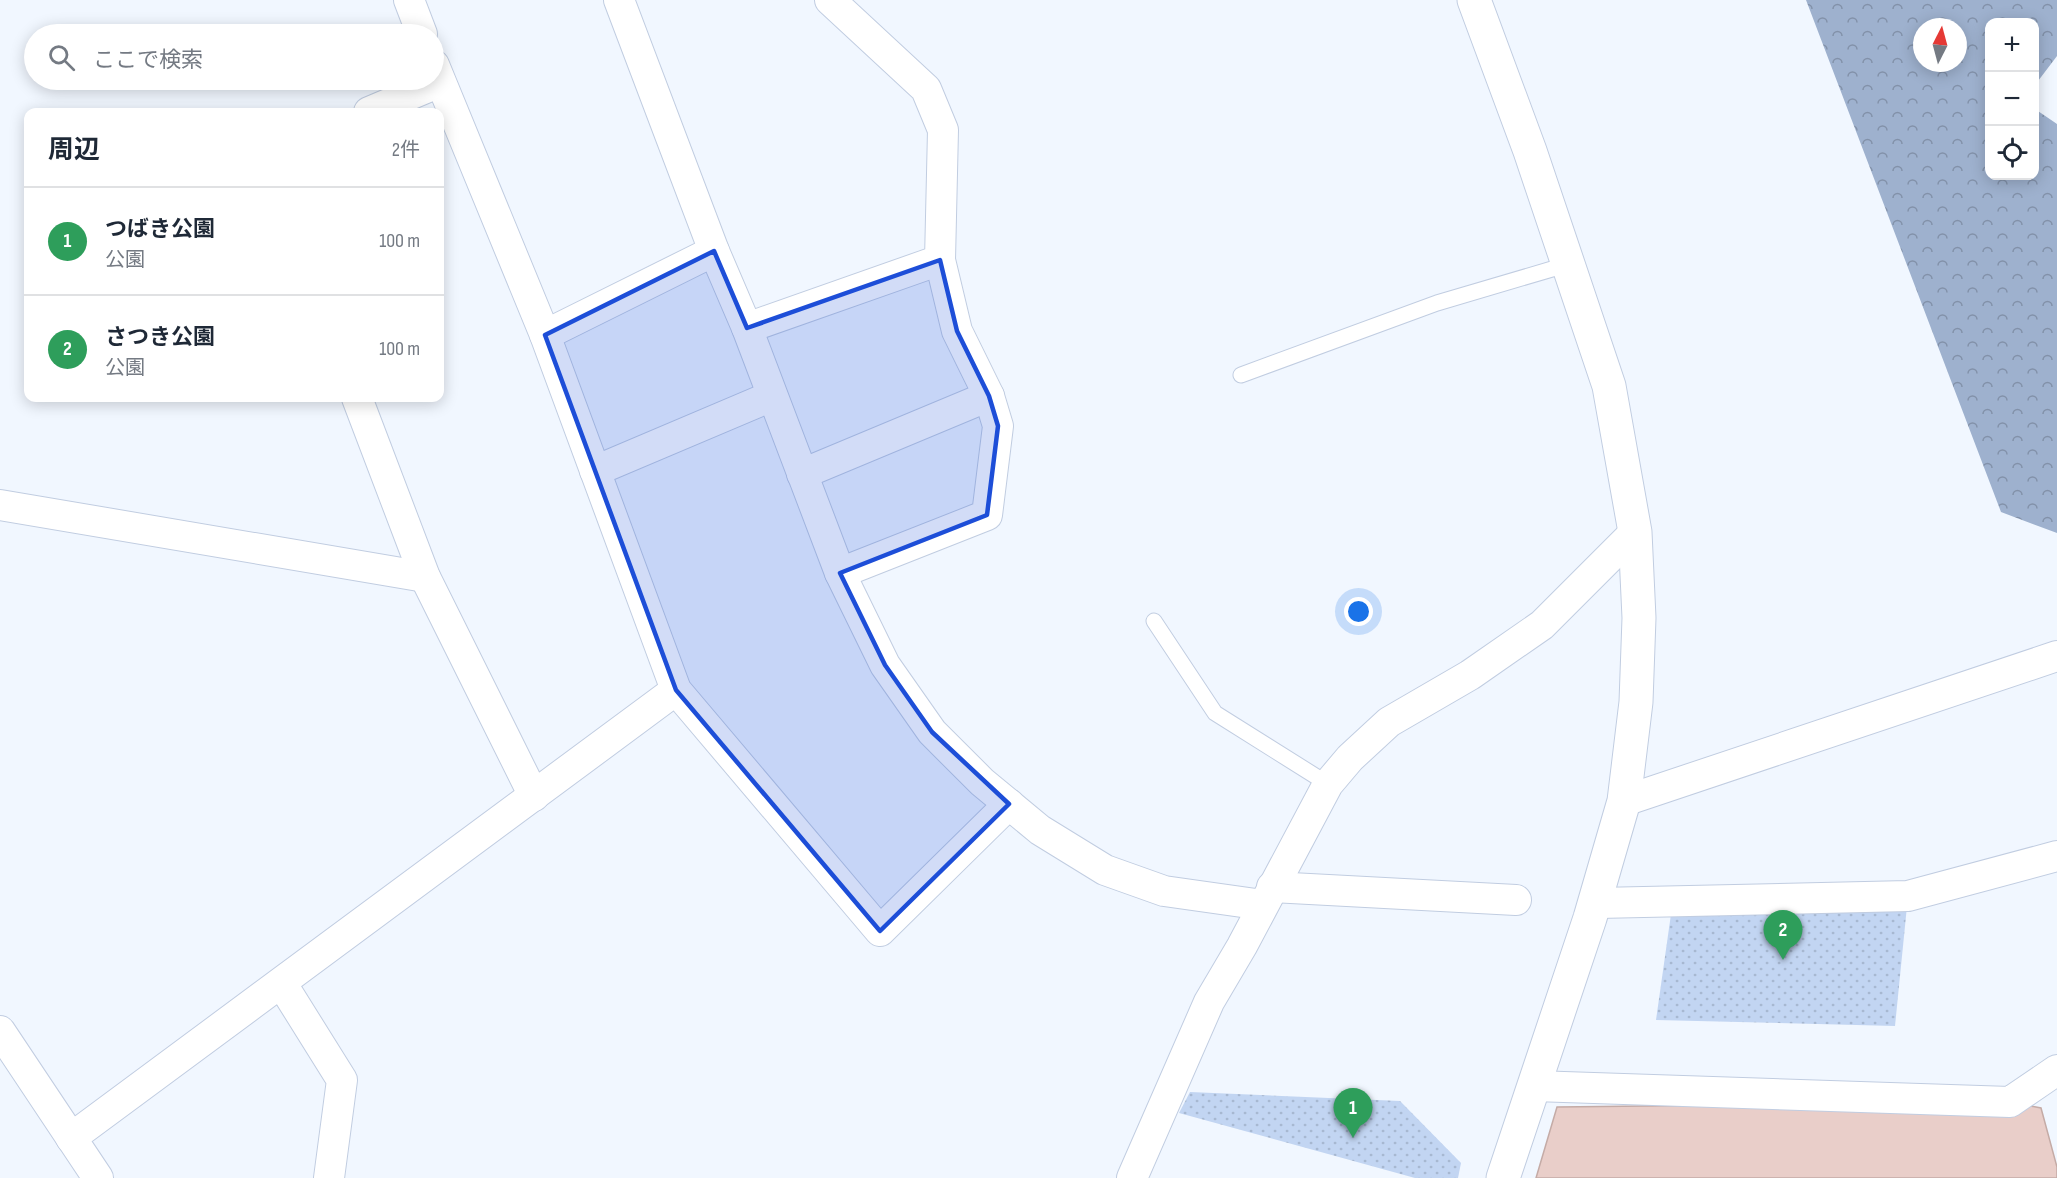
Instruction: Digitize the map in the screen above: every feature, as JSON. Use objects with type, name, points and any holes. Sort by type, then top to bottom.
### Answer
[{"type":"street","points":[[409,0],[418,24]]},
{"type":"street","points":[[619,0],[840,573],[885,665],[932,732],[982,782],[1040,830],[1105,870],[1164,891],[1268,896],[1516,900]]},
{"type":"street","points":[[830,0],[926,89],[943,130],[940,260],[957,331],[989,396],[998,426],[987,515],[840,573]]},
{"type":"street","points":[[1474,0],[1530,152],[1609,386],[1635,532],[1639,618],[1636,702],[1624,801],[1590,918],[1503,1178]]},
{"type":"street","points":[[376,108],[408,90]]},
{"type":"street","points":[[444,90],[545,335],[676,690],[879,932],[1009,804]]},
{"type":"street","points":[[545,335],[714,251]]},
{"type":"street","points":[[747,328],[940,260]]},
{"type":"street","points":[[595,471],[772,396]]},
{"type":"street","points":[[802,474],[989,396]]},
{"type":"street","points":[[359,402],[425,577],[534,796]]},
{"type":"street","points":[[0,505],[425,577]]},
{"type":"street","points":[[1132,1178],[1209,1002],[1328,784],[1350,758],[1389,722],[1470,675],[1542,625],[1635,532]]},
{"type":"street","points":[[1624,801],[2057,656]]},
{"type":"street","points":[[71,1138],[282,984],[676,690]]},
{"type":"street","points":[[1598,903],[1908,896],[2057,856]]},
{"type":"street","points":[[282,984],[342,1080],[329,1178]]},
{"type":"street","points":[[0,1031],[98,1178]]},
{"type":"street","points":[[1534,1086],[2010,1102],[2057,1070]]},
{"type":"lane","points":[[1241,375],[1437,303],[1569,264]]},
{"type":"lane","points":[[1154,621],[1215,713],[1328,784]]},
{"type":"highlighted area","points":[[714,251],[747,328],[940,260],[957,331],[989,396],[998,426],[987,515],[840,573],[885,665],[932,732],[1009,804],[880,931],[676,690],[545,335]]},
{"type":"green space","points":[[1806,0],[2057,0],[2057,56],[2039,80],[2039,18],[1985,18],[1985,180],[2039,180],[2039,112],[2057,124],[2057,533],[2001,512]]},
{"type":"shaded area","points":[[1908,896],[1895,1026],[1656,1020],[1673,900]]},
{"type":"shaded area","points":[[1190,1092],[1400,1101],[1461,1163],[1458,1178],[1415,1178],[1179,1113]]},
{"type":"building","points":[[2010,1102],[2041,1108],[2057,1167],[2057,1178],[1536,1178],[1557,1107]]},
{"type":"place","name":"さつき公園","points":[[1783,960]]},
{"type":"place","name":"つばき公園","points":[[1353,1138]]}]
